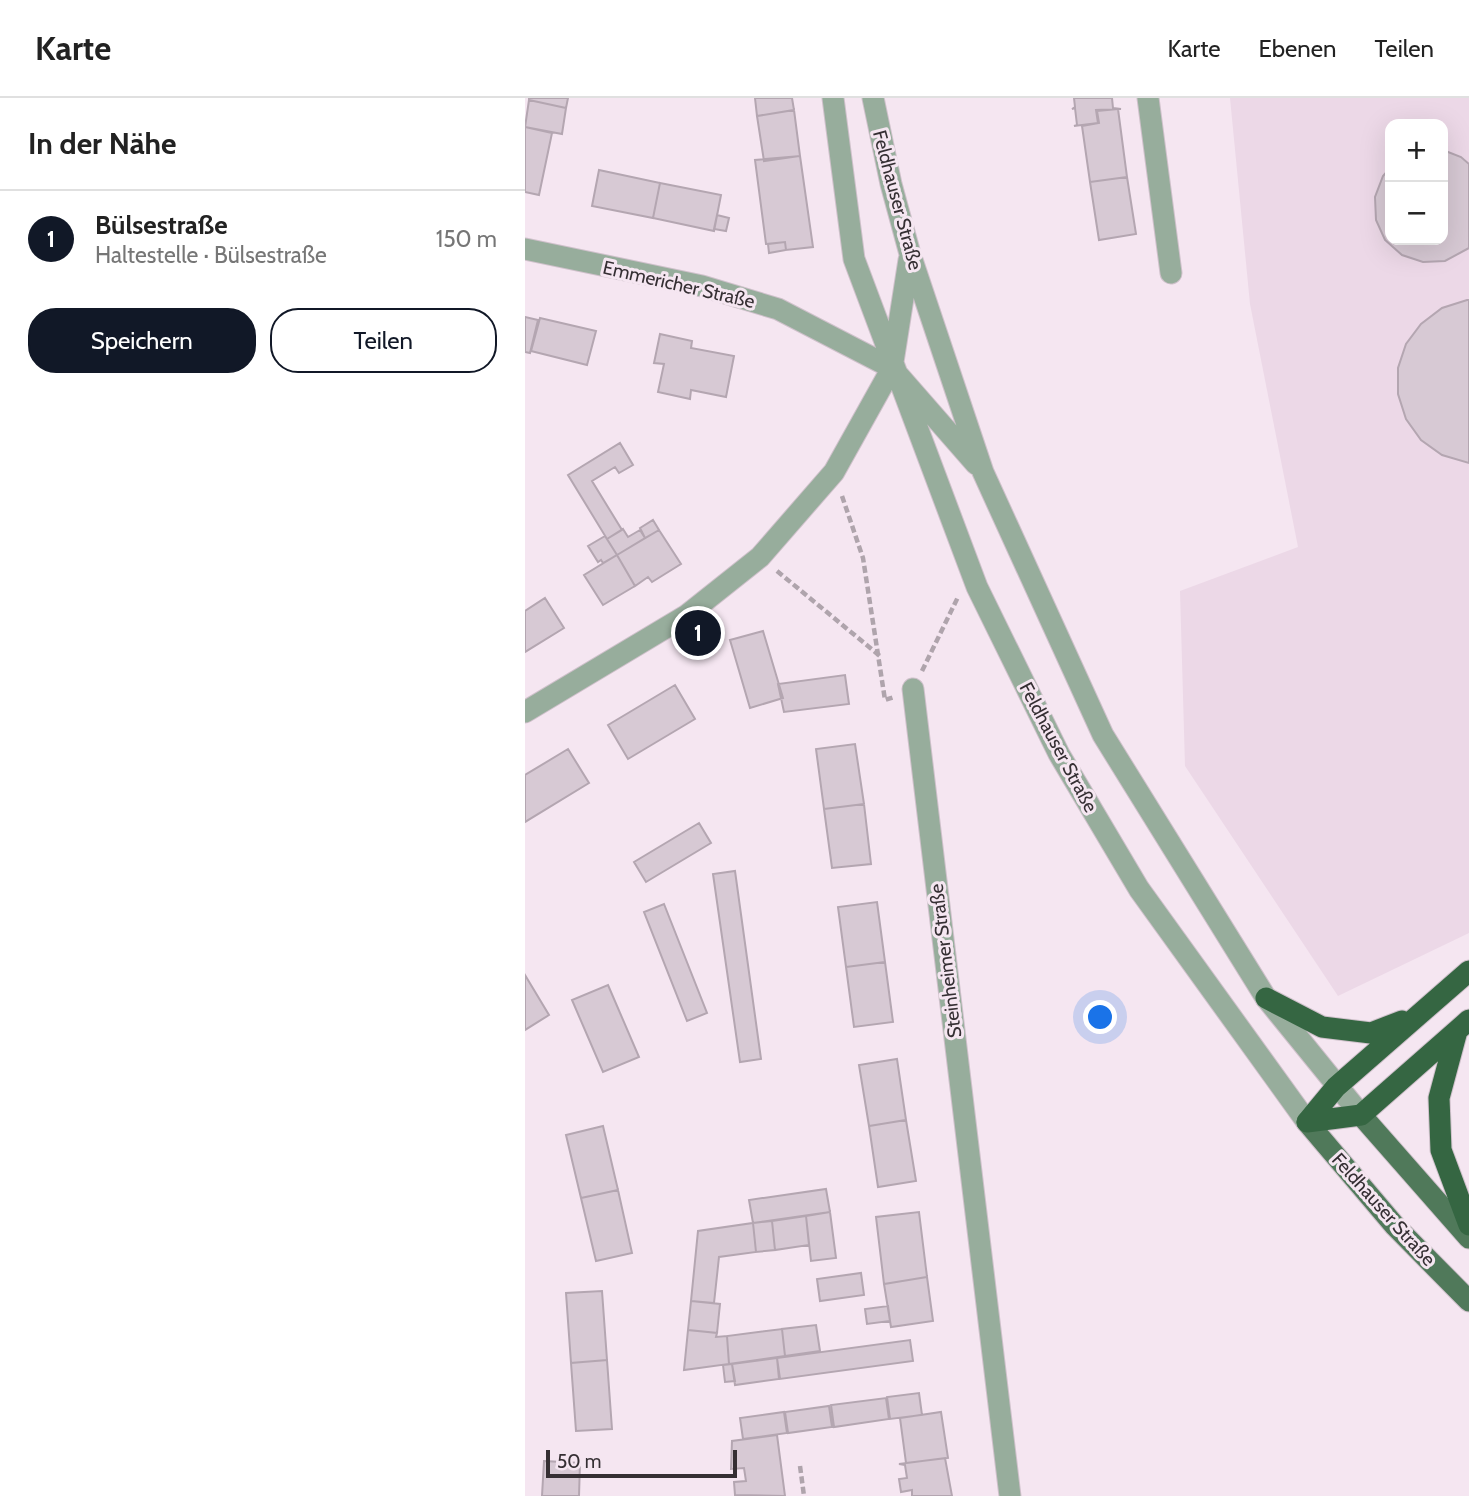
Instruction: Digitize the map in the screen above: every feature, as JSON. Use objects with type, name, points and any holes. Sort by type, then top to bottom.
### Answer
[{"type":"highway","points":[[1307,1122],[1336,1087],[1413,1017],[1469,971]]},
{"type":"highway","points":[[1266,998],[1322,1027],[1371,1033],[1413,1017]]},
{"type":"highway","points":[[1307,1122],[1361,1115],[1463,1025]]},
{"type":"highway","points":[[1463,1025],[1439,1098],[1441,1150],[1469,1225]]},
{"type":"main road","name":"Feldhauser Straße","points":[[1361,1115],[1469,1238]]},
{"type":"main road","name":"Feldhauser Straße","points":[[1307,1122],[1395,1226],[1469,1301]]},
{"type":"street","name":"Feldhauser Straße","points":[[833,98],[854,260],[892,368],[971,571],[1059,754],[1139,889],[1307,1122]]},
{"type":"street","name":"Feldhauser Straße","points":[[873,98],[891,184],[910,254],[983,472],[1104,735],[1266,998],[1361,1115]]},
{"type":"street","points":[[1148,98],[1171,273]]},
{"type":"street","name":"Emmericher Straße","points":[[525,249],[702,286],[778,309],[892,368],[983,472]]},
{"type":"street","points":[[525,712],[687,615],[760,557],[834,472],[892,368],[910,254]]},
{"type":"street","name":"Steinheimer Straße","points":[[913,689],[1010,1496]]},
{"type":"path","points":[[834,472],[863,558],[885,701],[913,689],[971,571]]},
{"type":"path","points":[[760,557],[880,656]]},
{"type":"path","points":[[800,1466],[804,1496]]},
{"type":"shaded area","points":[[1230,98],[1469,98],[1469,933],[1338,996],[1185,766],[1180,591],[1298,547],[1250,304]]},
{"type":"building","points":[[529,98],[568,98],[566,108]]},
{"type":"building","points":[[755,98],[792,98],[794,110],[757,116]]},
{"type":"building","points":[[1074,98],[1112,98],[1113,108],[1121,109],[1096,110],[1098,123],[1074,126],[1077,125],[1075,108],[1072,109],[1075,107]]},
{"type":"building","points":[[529,100],[566,108],[562,134],[525,127]]},
{"type":"building","points":[[1118,109],[1127,177],[1090,182],[1082,126],[1099,123],[1097,111]]},
{"type":"building","points":[[794,110],[800,156],[764,161],[757,116]]},
{"type":"building","points":[[525,127],[552,133],[539,195],[525,192]]},
{"type":"building","points":[[1448,152],[1461,157],[1469,164],[1469,248],[1445,261],[1423,262],[1402,255],[1391,245],[1448,245]]},
{"type":"building","points":[[800,156],[813,247],[786,250],[785,242],[766,244],[755,160]]},
{"type":"building","points":[[599,170],[660,183],[653,218],[592,206]]},
{"type":"building","points":[[1385,174],[1385,240],[1376,220],[1375,197]]},
{"type":"building","points":[[1127,177],[1136,234],[1099,240],[1090,182]]},
{"type":"building","points":[[660,183],[721,195],[714,231],[653,218]]},
{"type":"building","points":[[717,215],[729,218],[726,231],[714,229]]},
{"type":"building","points":[[785,242],[786,250],[769,253],[768,244]]},
{"type":"building","points":[[1467,300],[1469,463],[1442,455],[1421,440],[1406,419],[1398,394],[1398,368],[1406,344],[1421,324],[1442,308]]},
{"type":"building","points":[[525,317],[538,320],[530,353],[525,352]]},
{"type":"building","points":[[540,318],[596,331],[587,365],[531,351]]},
{"type":"building","points":[[660,334],[692,341],[691,348],[734,356],[726,397],[691,390],[690,399],[658,392],[664,364],[654,363]]},
{"type":"building","points":[[620,443],[633,465],[619,473],[615,467],[592,481],[622,530],[607,539],[568,475]]},
{"type":"building","points":[[653,520],[659,530],[645,538],[640,528]]},
{"type":"building","points":[[623,529],[628,537],[640,530],[645,538],[617,555],[607,539]]},
{"type":"building","points":[[659,530],[681,564],[652,582],[648,577],[635,586],[617,555]]},
{"type":"building","points":[[605,536],[617,555],[603,563],[601,560],[598,562],[588,546]]},
{"type":"building","points":[[617,555],[635,586],[603,605],[584,575]]},
{"type":"building","points":[[545,598],[564,628],[525,652],[525,611]]},
{"type":"building","points":[[763,631],[783,698],[750,708],[730,640]]},
{"type":"building","points":[[845,675],[849,704],[784,712],[778,684]]},
{"type":"building","points":[[675,685],[695,719],[628,759],[608,725]]},
{"type":"building","points":[[855,744],[864,804],[824,809],[816,749]]},
{"type":"building","points":[[568,749],[589,783],[525,822],[525,775]]},
{"type":"building","points":[[864,804],[871,864],[832,868],[824,809]]},
{"type":"building","points":[[699,823],[711,843],[646,882],[634,862]]},
{"type":"building","points":[[735,871],[761,1059],[740,1062],[713,874]]},
{"type":"building","points":[[877,902],[885,962],[846,967],[838,907]]},
{"type":"building","points":[[664,904],[707,1013],[687,1021],[644,912]]},
{"type":"building","points":[[885,962],[893,1022],[854,1027],[846,967]]},
{"type":"building","points":[[525,975],[549,1015],[525,1030]]},
{"type":"building","points":[[608,985],[639,1057],[603,1072],[572,1000]]},
{"type":"building","points":[[897,1059],[906,1120],[869,1126],[859,1065]]},
{"type":"building","points":[[906,1120],[916,1181],[878,1187],[869,1126]]},
{"type":"building","points":[[603,1126],[618,1190],[581,1198],[566,1135]]},
{"type":"building","points":[[826,1189],[830,1212],[753,1223],[749,1200]]},
{"type":"building","points":[[618,1190],[632,1253],[596,1261],[581,1198]]},
{"type":"building","points":[[830,1212],[836,1258],[811,1261],[806,1216]]},
{"type":"building","points":[[919,1212],[927,1277],[884,1284],[876,1217]]},
{"type":"building","points":[[806,1216],[809,1245],[775,1250],[772,1221]]},
{"type":"building","points":[[772,1221],[775,1250],[756,1252],[753,1223]]},
{"type":"building","points":[[753,1223],[756,1252],[719,1257],[714,1303],[691,1301],[698,1231]]},
{"type":"building","points":[[861,1273],[864,1295],[820,1301],[817,1279]]},
{"type":"building","points":[[927,1277],[933,1321],[891,1327],[884,1284]]},
{"type":"building","points":[[602,1291],[607,1360],[571,1363],[566,1293]]},
{"type":"building","points":[[691,1301],[720,1304],[717,1333],[688,1330]]},
{"type":"building","points":[[888,1306],[890,1321],[867,1324],[865,1309]]},
{"type":"building","points":[[816,1325],[820,1351],[785,1356],[782,1329]]},
{"type":"building","points":[[782,1329],[785,1356],[729,1364],[727,1336]]},
{"type":"building","points":[[688,1330],[717,1333],[716,1337],[727,1336],[729,1364],[684,1370]]},
{"type":"building","points":[[910,1340],[913,1361],[780,1379],[777,1358]]},
{"type":"building","points":[[777,1358],[779,1379],[735,1385],[732,1364]]},
{"type":"building","points":[[607,1360],[612,1429],[576,1431],[571,1363]]},
{"type":"building","points":[[732,1364],[735,1381],[725,1382],[723,1365]]},
{"type":"building","points":[[919,1393],[922,1415],[890,1419],[887,1397]]},
{"type":"building","points":[[886,1398],[889,1419],[834,1427],[831,1405]]},
{"type":"building","points":[[829,1406],[832,1427],[788,1433],[785,1412]]},
{"type":"building","points":[[784,1412],[787,1433],[743,1439],[740,1418]]},
{"type":"building","points":[[941,1412],[948,1458],[906,1463],[900,1418]]},
{"type":"building","points":[[777,1435],[785,1496],[735,1495],[734,1482],[746,1481],[744,1468],[731,1469],[732,1441]]},
{"type":"building","points":[[945,1458],[952,1496],[912,1496],[912,1490],[901,1492],[899,1479],[907,1478],[905,1465],[899,1464]]},
{"type":"building","points":[[544,1461],[580,1463],[579,1496],[542,1496]]},
{"type":"place","name":"Bülsestraße","points":[[698,633]]}]
